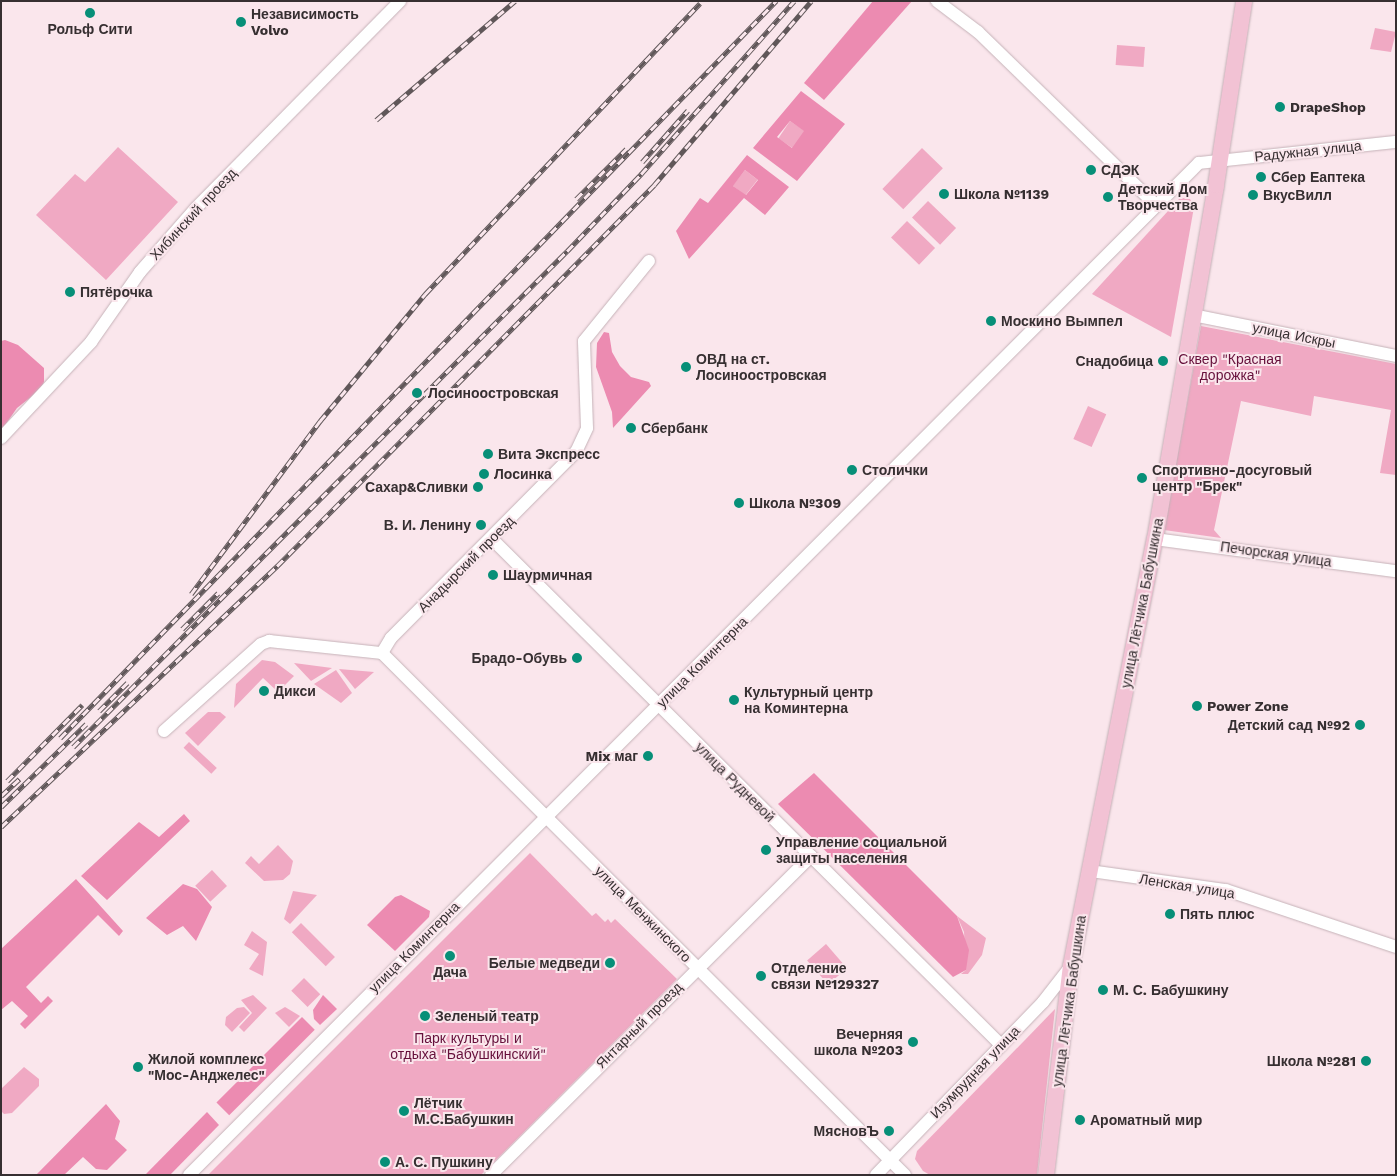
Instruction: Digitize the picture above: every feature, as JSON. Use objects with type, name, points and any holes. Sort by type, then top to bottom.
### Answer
[{"type":"main road","name":"улица Лётчика Бабушкина","points":[[1046,1175],[1071,966],[1156,538],[1220,160],[1244,1]]},
{"type":"street","name":"Хибинский проезд","points":[[1,438],[92,342],[140,272],[196,208],[400,1]]},
{"type":"street","points":[[937,1],[978,32],[1156,205]]},
{"type":"street","name":"Радужная улица","points":[[1220,160],[1396,142]]},
{"type":"street","name":"улица Коминтерна","points":[[189,1175],[1156,205],[1199,163],[1220,160]]},
{"type":"street","name":"Анадырский проезд","points":[[382,653],[392,638],[576,452],[587,428],[584,341],[649,261]]},
{"type":"street","name":"улица Искры","points":[[1193,315],[1396,356]]},
{"type":"street","name":"Печорская улица","points":[[1156,538],[1396,571]]},
{"type":"street","name":"улица Рудневой","points":[[492,539],[1000,1045]]},
{"type":"street","points":[[164,731],[261,644],[269,641],[382,653]]},
{"type":"street","name":"улица Менжинского","points":[[382,653],[905,1175]]},
{"type":"street","name":"Янтарный проезд","points":[[491,1175],[810,856]]},
{"type":"street","name":"Ленская улица","points":[[1090,871],[1226,890],[1396,947]]},
{"type":"street","name":"Изумрудная улица","points":[[876,1175],[1043,1002],[1071,966]]},
{"type":"green space","points":[[1375,28],[1396,32],[1391,52],[1370,49]]},
{"type":"green space","points":[[1117,45],[1145,47],[1144,67],[1116,65]]},
{"type":"green space","points":[[790,121],[805,131],[793,148],[778,138]]},
{"type":"green space","points":[[118,147],[178,202],[106,280],[36,215],[75,174],[85,182]]},
{"type":"green space","points":[[922,148],[943,168],[903,209],[882,189]]},
{"type":"green space","points":[[745,170],[758,180],[745,196],[733,186]]},
{"type":"green space","points":[[1189,197],[1194,207],[1171,337],[1092,294],[1179,199]]},
{"type":"green space","points":[[928,201],[956,228],[940,245],[912,218]]},
{"type":"green space","points":[[907,221],[935,248],[919,265],[891,238]]},
{"type":"green space","name":"Сквер \"Красная дорожка\"","points":[[1201,326],[1396,364],[1396,475],[1380,473],[1391,410],[1314,396],[1311,416],[1241,401],[1214,530],[1221,538],[1164,530]]},
{"type":"green space","points":[[1088,406],[1106,414],[1092,447],[1073,439]]},
{"type":"green space","points":[[262,660],[275,662],[294,676],[278,692],[263,678],[234,708],[236,684]]},
{"type":"green space","points":[[294,663],[332,668],[311,681]]},
{"type":"green space","points":[[339,669],[374,672],[355,689]]},
{"type":"green space","points":[[336,670],[352,693],[341,703],[314,684]]},
{"type":"green space","points":[[208,712],[220,712],[226,717],[198,746],[185,733]]},
{"type":"green space","points":[[189,742],[217,768],[211,774],[184,748]]},
{"type":"green space","points":[[278,845],[293,861],[290,874],[283,880],[264,881],[245,863],[251,856],[259,864]]},
{"type":"green space","name":"Парк культуры и отдыха \"Бабушкинский\"","points":[[530,853],[592,916],[596,913],[605,922],[608,919],[611,923],[615,919],[677,979],[481,1175],[208,1175]]},
{"type":"green space","points":[[212,870],[227,886],[210,902],[195,886]]},
{"type":"green space","points":[[293,891],[317,895],[290,924],[284,919]]},
{"type":"green space","points":[[957,916],[986,938],[982,955],[968,974],[961,974],[966,970],[964,932]]},
{"type":"green space","points":[[301,923],[335,957],[326,966],[292,932]]},
{"type":"green space","points":[[252,931],[267,942],[263,976],[249,969],[259,954],[244,945]]},
{"type":"green space","points":[[826,944],[847,968],[828,985],[807,960]]},
{"type":"green space","points":[[304,978],[320,994],[308,1007],[291,991]]},
{"type":"green space","points":[[253,995],[267,1008],[244,1032],[239,1027],[252,1013],[241,1000]]},
{"type":"green space","points":[[244,1007],[250,1013],[232,1032],[225,1025],[226,1017],[237,1008]]},
{"type":"green space","points":[[285,1007],[300,1016],[289,1027],[275,1013]]},
{"type":"green space","points":[[1055,1009],[1037,1175],[930,1175],[923,1171],[915,1159],[917,1151]]},
{"type":"green space","points":[[24,1067],[39,1079],[39,1086],[12,1113],[4,1114],[1,1111],[1,1089]]},
{"type":"shaded area","points":[[873,1],[912,1],[824,100],[804,83]]},
{"type":"shaded area","points":[[801,91],[845,124],[797,181],[753,148]],"holes":[[[790,121],[804,131],[792,148],[777,137]]]},
{"type":"shaded area","points":[[747,155],[789,187],[765,215],[744,198],[689,259],[676,231],[700,198],[708,203]],"holes":[[[745,170],[758,180],[746,195],[733,186]]]},
{"type":"shaded area","points":[[604,332],[609,333],[612,352],[620,366],[631,377],[649,382],[651,386],[613,428],[612,412],[596,367],[597,343]]},
{"type":"shaded area","points":[[5,340],[18,345],[44,368],[44,382],[40,390],[17,408],[1,431],[1,341]]},
{"type":"shaded area","points":[[814,773],[957,916],[969,950],[966,970],[953,977],[778,804]]},
{"type":"shaded area","points":[[184,814],[190,821],[107,900],[81,876],[139,822],[159,837]]},
{"type":"shaded area","points":[[76,879],[123,931],[119,936],[98,915],[26,987],[41,1003],[48,996],[53,1001],[25,1029],[20,1024],[28,1016],[12,1001],[1,1010],[1,949]]},
{"type":"shaded area","points":[[183,884],[197,889],[212,907],[196,941],[183,926],[167,935],[146,918]]},
{"type":"shaded area","points":[[401,895],[430,911],[429,917],[395,951],[367,925],[395,897]]},
{"type":"shaded area","points":[[323,995],[337,1009],[320,1025],[314,1019],[313,1010]]},
{"type":"shaded area","points":[[302,1017],[315,1030],[229,1115],[216,1103]]},
{"type":"shaded area","points":[[106,1104],[120,1121],[115,1139],[127,1150],[107,1170],[96,1169],[83,1157],[64,1175],[36,1175]]},
{"type":"shaded area","points":[[207,1112],[219,1125],[170,1175],[145,1175]]},
{"type":"railway","points":[[376,120],[515,1]]},
{"type":"railway","points":[[60,738],[776,1]]},
{"type":"railway","points":[[73,747],[567,251],[641,174],[794,1]]},
{"type":"railway","points":[[1,827],[277,566],[654,185],[811,1]]},
{"type":"railway","points":[[191,594],[320,421],[425,294],[700,3]]},
{"type":"railway","points":[[642,162],[688,110]]},
{"type":"railway","points":[[576,199],[626,149]]},
{"type":"railway","points":[[182,629],[218,593]]},
{"type":"railway","points":[[99,711],[127,683]]},
{"type":"railway","points":[[7,781],[82,705]]},
{"type":"railway","points":[[1,807],[86,724]]},
{"type":"railway","points":[[1,796],[19,779]]},
{"type":"place","name":"Рольф Сити","points":[[90,13]]},
{"type":"place","name":"Независимость Volvo","points":[[241,22]]},
{"type":"place","name":"DrapeShop","points":[[1280,107]]},
{"type":"place","name":"СДЭК","points":[[1091,170]]},
{"type":"place","name":"Сбер Еаптека","points":[[1261,177]]},
{"type":"place","name":"Школа №1139","points":[[944,194]]},
{"type":"place","name":"ВкусВилл","points":[[1253,195]]},
{"type":"place","name":"Детский Дом Творчества","points":[[1108,197]]},
{"type":"place","name":"Пятёрочка","points":[[70,292]]},
{"type":"place","name":"Москино Вымпел","points":[[991,321]]},
{"type":"place","name":"Снадобица","points":[[1163,361]]},
{"type":"place","name":"ОВД на ст. Лосиноостровская","points":[[686,367]]},
{"type":"place","name":"Лосиноостровская","points":[[417,393]]},
{"type":"place","name":"Сбербанк","points":[[631,428]]},
{"type":"place","name":"Вита Экспресс","points":[[488,454]]},
{"type":"place","name":"Столички","points":[[852,470]]},
{"type":"place","name":"Лосинка","points":[[484,474]]},
{"type":"place","name":"Спортивно-досуговый центр \"Брек\"","points":[[1142,478]]},
{"type":"place","name":"Сахар&Сливки","points":[[478,487]]},
{"type":"place","name":"Школа №309","points":[[739,503]]},
{"type":"place","name":"В. И. Ленину","points":[[481,525]]},
{"type":"place","name":"Шаурмичная","points":[[493,575]]},
{"type":"place","name":"Брадо-Обувь","points":[[577,658]]},
{"type":"place","name":"Дикси","points":[[264,691]]},
{"type":"place","name":"Культурный центр на Коминтерна","points":[[734,700]]},
{"type":"place","name":"Power Zone","points":[[1197,706]]},
{"type":"place","name":"Детский сад №92","points":[[1360,725]]},
{"type":"place","name":"Mix маг","points":[[648,756]]},
{"type":"place","name":"Управление социальной защиты населения","points":[[766,850]]},
{"type":"place","name":"Пять плюс","points":[[1170,914]]},
{"type":"place","name":"Дача","points":[[450,956]]},
{"type":"place","name":"Белые медведи","points":[[610,963]]},
{"type":"place","name":"Отделение связи №129327","points":[[761,976]]},
{"type":"place","name":"М. С. Бабушкину","points":[[1103,990]]},
{"type":"place","name":"Зеленый театр","points":[[425,1016]]},
{"type":"place","name":"Вечерняя школа №203","points":[[913,1042]]},
{"type":"place","name":"Школа №281","points":[[1366,1061]]},
{"type":"place","name":"Жилой комплекс \"Мос-Анджелес\"","points":[[138,1067]]},
{"type":"place","name":"Лётчик М.С.Бабушкин","points":[[404,1111]]},
{"type":"place","name":"Ароматный мир","points":[[1080,1120]]},
{"type":"place","name":"МясновЪ","points":[[889,1131]]},
{"type":"place","name":"А. С. Пушкину","points":[[385,1162]]}]
